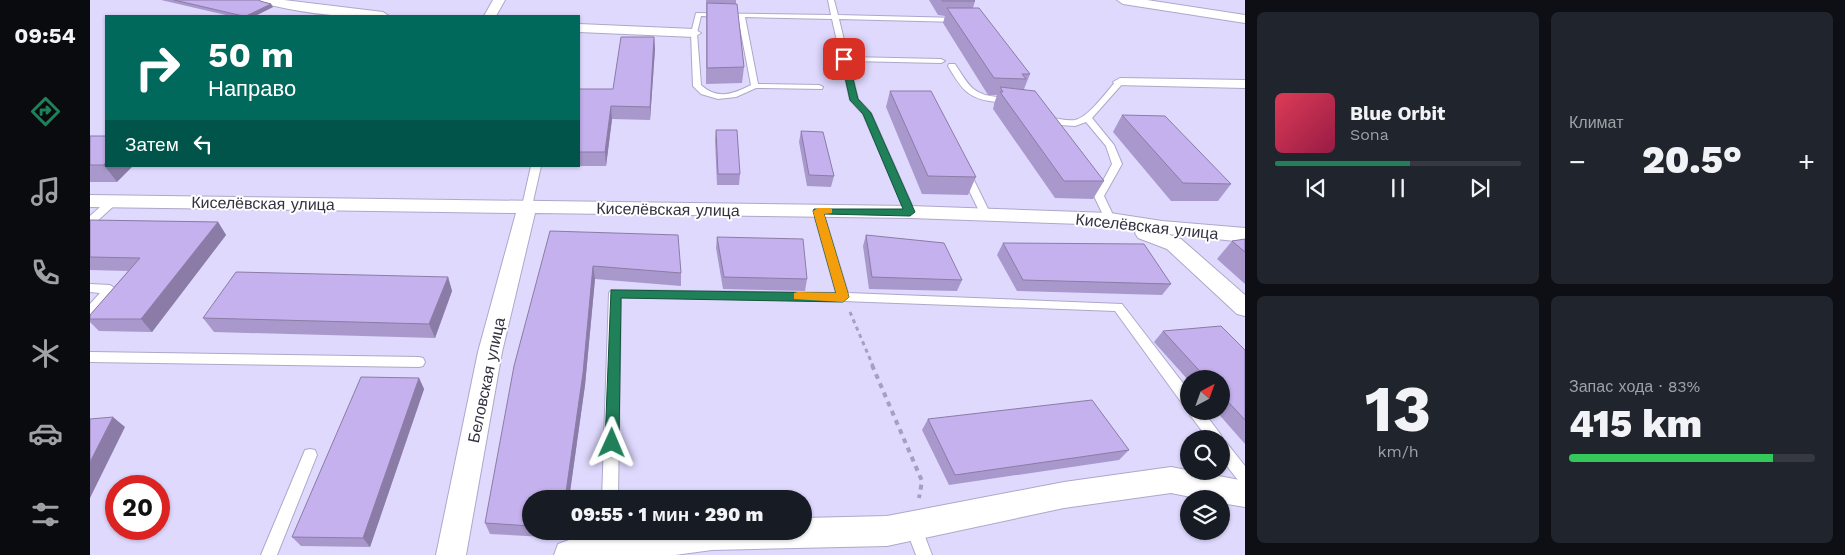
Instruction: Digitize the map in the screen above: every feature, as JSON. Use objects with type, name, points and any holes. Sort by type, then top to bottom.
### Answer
[{"type":"street","points":[[266,0],[295,6],[374,15]]},
{"type":"street","points":[[491,15],[499,0]]},
{"type":"street","points":[[1123,0],[1245,19]]},
{"type":"street","points":[[580,28],[694,33]]},
{"type":"street","points":[[1120,82],[1245,84]]},
{"type":"street","name":"Киселёвская улица","points":[[90,201],[910,212],[1110,219],[1162,227],[1245,235]]},
{"type":"street","name":"Беловская улица","points":[[451,555],[490,352],[526,206]]},
{"type":"street","points":[[1110,219],[1174,244],[1245,308]]},
{"type":"street","points":[[569,555],[610,545],[712,536],[887,531],[1064,495],[1171,480],[1245,494]]},
{"type":"lane","points":[[831,0],[854,100],[867,113],[910,212]]},
{"type":"lane","points":[[819,87],[755,86],[730,97],[714,97],[701,91],[697,86],[694,33],[698,14],[970,20]]},
{"type":"lane","points":[[742,15],[755,86]]},
{"type":"lane","points":[[844,59],[941,61]]},
{"type":"lane","points":[[952,66],[966,90],[976,97],[1021,100]]},
{"type":"lane","points":[[1046,121],[1075,123],[1087,118],[1120,82]]},
{"type":"lane","points":[[1087,118],[1110,145],[1116,164],[1099,196]]},
{"type":"lane","points":[[960,162],[986,215]]},
{"type":"lane","points":[[526,206],[536,167]]},
{"type":"lane","points":[[1083,173],[1099,196],[1110,219]]},
{"type":"lane","points":[[90,222],[113,201]]},
{"type":"lane","points":[[818,211],[843,297]]},
{"type":"lane","points":[[90,288],[110,289],[90,312]]},
{"type":"lane","points":[[610,490],[615,293],[843,297],[1118,307],[1180,390]]},
{"type":"lane","points":[[90,357],[419,362]]},
{"type":"lane","points":[[269,555],[310,455]]},
{"type":"lane","points":[[1230,458],[1245,478]]},
{"type":"lane","points":[[913,526],[924,555]]},
{"type":"path","points":[[843,297],[922,481],[913,526]]},
{"type":"building","points":[[174,0],[259,0],[271,4],[248,15],[239,15]]},
{"type":"building","points":[[974,0],[975,1],[942,1]]},
{"type":"building","points":[[707,3],[737,4],[744,67],[707,68]]},
{"type":"building","points":[[947,8],[979,8],[1030,74],[1022,74],[1026,79],[994,78]]},
{"type":"building","points":[[621,37],[654,37],[650,107],[611,106],[605,152],[580,152],[580,89],[613,89]]},
{"type":"building","points":[[1000,87],[1035,91],[1104,181],[1064,181],[1000,92],[1003,92]]},
{"type":"building","points":[[890,91],[931,91],[976,177],[928,176]]},
{"type":"building","points":[[1122,115],[1165,116],[1231,184],[1183,183]]},
{"type":"building","points":[[716,130],[737,130],[740,174],[718,174]]},
{"type":"building","points":[[801,131],[823,132],[834,176],[809,175]]},
{"type":"building","points":[[90,136],[105,136],[105,164],[90,165]]},
{"type":"building","points":[[90,220],[218,222],[141,319],[90,319],[90,315],[140,258],[90,257]]},
{"type":"building","points":[[550,231],[678,235],[681,273],[593,266],[583,373],[566,490],[522,490],[522,525],[485,523],[514,366]]},
{"type":"building","points":[[866,235],[944,243],[962,280],[872,277]]},
{"type":"building","points":[[717,237],[803,239],[807,279],[724,277]]},
{"type":"building","points":[[1245,239],[1245,252],[1232,241]]},
{"type":"building","points":[[1003,243],[1144,244],[1171,284],[1023,280]]},
{"type":"building","points":[[236,272],[448,277],[429,324],[203,318]]},
{"type":"building","points":[[1221,326],[1245,350],[1245,420],[1230,404],[1230,370],[1199,370],[1163,331]]},
{"type":"building","points":[[361,377],[419,378],[363,538],[292,537]]},
{"type":"building","points":[[1092,400],[1129,450],[955,475],[928,419]]},
{"type":"building","points":[[113,417],[90,462],[90,419]]},
{"type":"slow traffic","points":[[798,296],[843,297],[818,211],[829,211]]},
{"type":"route","points":[[612,443],[615,293],[843,297],[818,211],[910,212],[867,113],[854,100],[844,59]]}]
